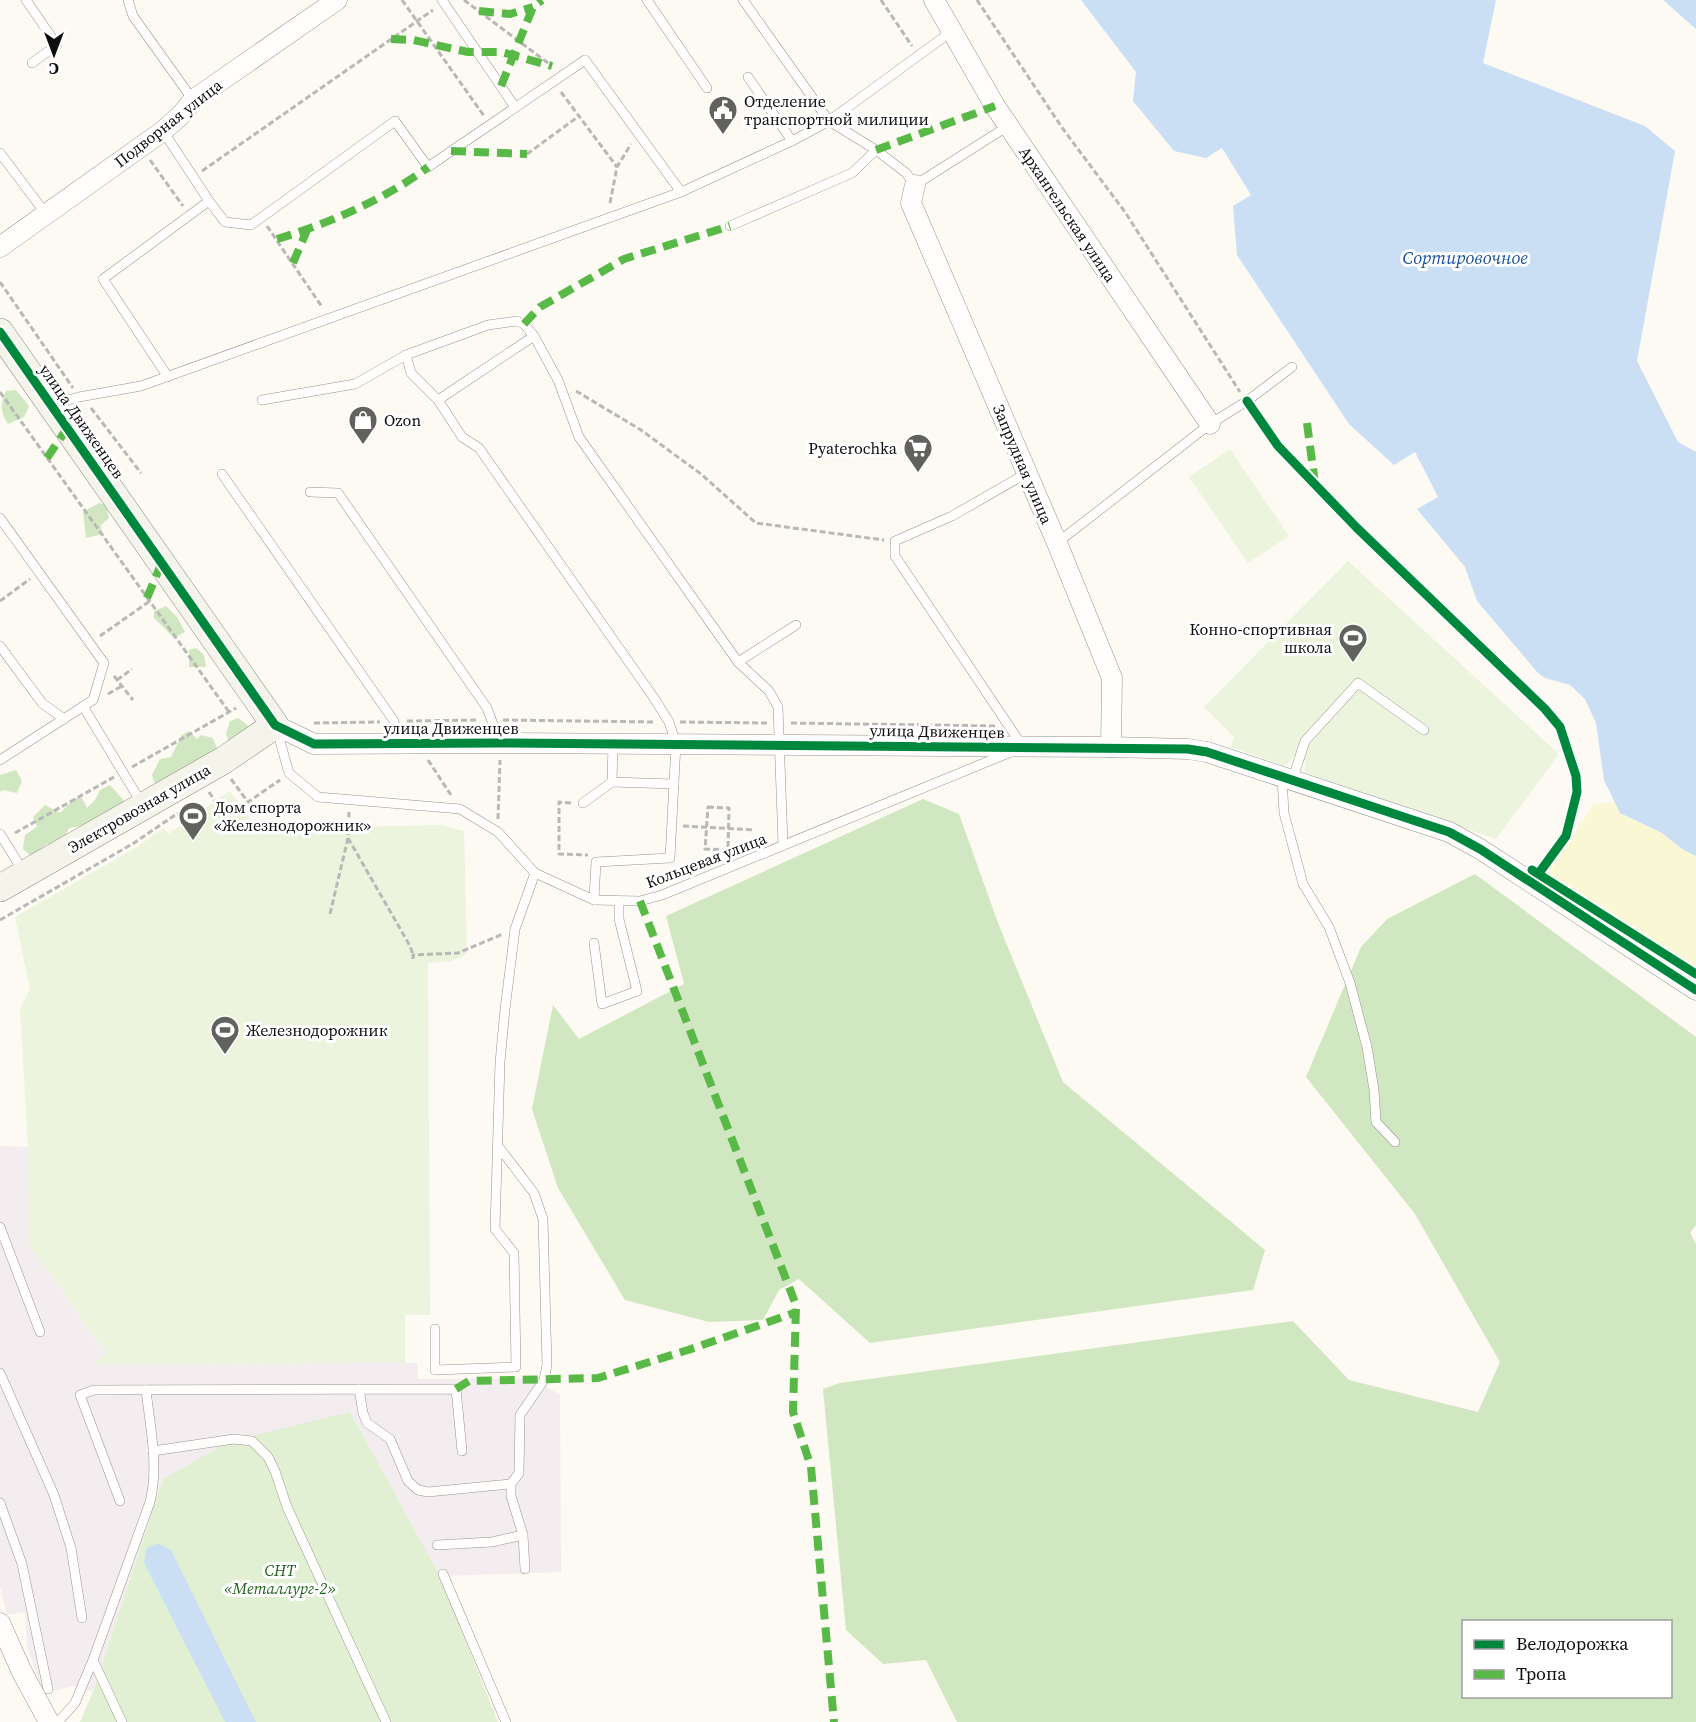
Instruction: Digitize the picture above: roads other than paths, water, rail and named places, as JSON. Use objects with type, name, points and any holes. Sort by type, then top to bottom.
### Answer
[{"type":"street","name":"Подворная улица","points":[[0,247],[163,131],[182,114],[193,100],[337,0]]},
{"type":"street","name":"Архангельская улица","points":[[934,0],[1008,126],[1210,424]]},
{"type":"street","name":"Запрудная улица","points":[[915,185],[911,203],[1027,472],[1112,678],[1111,747]]},
{"type":"street","name":"улица Движенцев","points":[[0,332],[275,725],[314,744],[1111,747],[1188,749],[1207,752],[1449,832],[1480,849],[1696,990]]},
{"type":"street","name":"Электровозная улица","points":[[0,888],[224,760],[275,725]]},
{"type":"street","points":[[0,1623],[22,1672],[49,1722]]},
{"type":"lane","points":[[26,0],[57,45],[32,63]]},
{"type":"lane","points":[[128,0],[133,16],[193,100]]},
{"type":"lane","points":[[647,0],[707,88]]},
{"type":"lane","points":[[743,0],[829,121],[876,150],[906,173],[915,185],[1008,126]]},
{"type":"lane","points":[[443,1],[516,107]]},
{"type":"lane","points":[[52,405],[79,397],[141,386],[168,377],[681,192],[792,141],[829,121],[952,31]]},
{"type":"lane","points":[[163,131],[225,222],[251,225],[395,121],[428,167],[585,60],[681,192]]},
{"type":"lane","points":[[748,77],[792,141]]},
{"type":"lane","points":[[730,226],[852,173],[876,150]]},
{"type":"lane","points":[[0,153],[46,214]]},
{"type":"lane","points":[[168,377],[103,279],[209,201]]},
{"type":"lane","points":[[262,400],[355,384],[406,355],[488,325],[517,321],[524,324],[534,336],[558,380],[579,437],[738,662],[769,692],[778,707],[783,845]]},
{"type":"lane","points":[[438,400],[534,336]]},
{"type":"lane","points":[[406,355],[411,373],[438,400],[462,437],[479,448],[669,722],[676,744],[670,858],[596,862],[594,900]]},
{"type":"lane","points":[[1057,543],[1210,424],[1247,401],[1292,367]]},
{"type":"lane","points":[[1024,747],[896,556],[895,541],[952,516],[1027,472]]},
{"type":"lane","points":[[222,474],[407,743]]},
{"type":"lane","points":[[310,492],[338,493],[487,708],[500,743]]},
{"type":"lane","points":[[0,518],[104,663],[93,700],[0,760]]},
{"type":"lane","points":[[738,662],[796,625]]},
{"type":"lane","points":[[0,646],[42,703],[64,719]]},
{"type":"lane","points":[[1395,1142],[1376,1122],[1374,1090],[1367,1047],[1350,983],[1329,927],[1304,884],[1284,813],[1287,779],[1305,741],[1358,683],[1424,730]]},
{"type":"lane","points":[[83,706],[143,806]]},
{"type":"lane","name":"Кольцевая улица","points":[[275,725],[289,774],[318,797],[460,809],[498,832],[535,873],[594,900],[619,902],[640,901],[662,895],[1024,747]]},
{"type":"lane","points":[[612,782],[613,744]]},
{"type":"lane","points":[[584,803],[612,782],[674,784]]},
{"type":"lane","points":[[0,834],[24,873]]},
{"type":"lane","points":[[435,1329],[435,1370],[516,1367],[514,1252],[495,1229],[500,1062],[515,929],[535,873]]},
{"type":"lane","points":[[594,943],[602,1004],[637,991],[619,919],[619,902]]},
{"type":"lane","points":[[498,1146],[534,1193],[543,1219],[547,1365],[544,1380],[520,1415],[519,1473],[511,1484],[511,1496],[523,1535],[525,1569]]},
{"type":"lane","points":[[0,1227],[40,1332]]},
{"type":"lane","points":[[0,1373],[57,1506],[71,1548],[82,1618]]},
{"type":"lane","points":[[359,1389],[367,1423],[390,1439],[408,1481],[418,1490],[428,1492],[511,1484]]},
{"type":"lane","points":[[120,1501],[80,1395],[94,1390],[456,1389],[462,1451]]},
{"type":"lane","points":[[58,1722],[75,1703],[93,1660],[150,1502],[153,1487],[153,1452],[146,1390]]},
{"type":"lane","points":[[153,1452],[234,1438],[252,1441],[267,1456],[275,1471],[287,1507],[386,1722]]},
{"type":"lane","points":[[0,1503],[22,1564],[48,1689]]},
{"type":"lane","points":[[437,1545],[492,1542],[523,1535]]},
{"type":"lane","points":[[443,1574],[506,1722]]},
{"type":"lane","points":[[93,1660],[122,1722]]},
{"type":"water","name":"Сортировочное","points":[[1081,0],[1496,0],[1483,63],[1645,126],[1675,151],[1637,361],[1678,442],[1696,452],[1696,856],[1682,849],[1662,833],[1620,813],[1604,780],[1596,723],[1585,699],[1570,685],[1545,678],[1538,673],[1477,601],[1465,567],[1417,509],[1438,497],[1415,452],[1394,465],[1349,424],[1237,255],[1233,206],[1251,195],[1222,148],[1206,158],[1174,151],[1133,101],[1136,72]]},
{"type":"water","points":[[1663,0],[1696,0],[1696,29]]},
{"type":"water","points":[[157,1543],[171,1550],[256,1722],[225,1722],[144,1563],[146,1549]]},
{"type":"place","name":"Отделение транспортной милиции","points":[[723,136]]},
{"type":"place","name":"Ozon","points":[[363,446]]},
{"type":"place","name":"Pyaterochka","points":[[918,474]]},
{"type":"place","name":"Конно-спортивная школа","points":[[1353,664]]},
{"type":"place","name":"Дом спорта «Железнодорожник»","points":[[193,842]]},
{"type":"place","name":"Железнодорожник","points":[[225,1056]]},
{"type":"park label","name":"СНТ «Металлург-2»","points":[[280,1579]]}]
